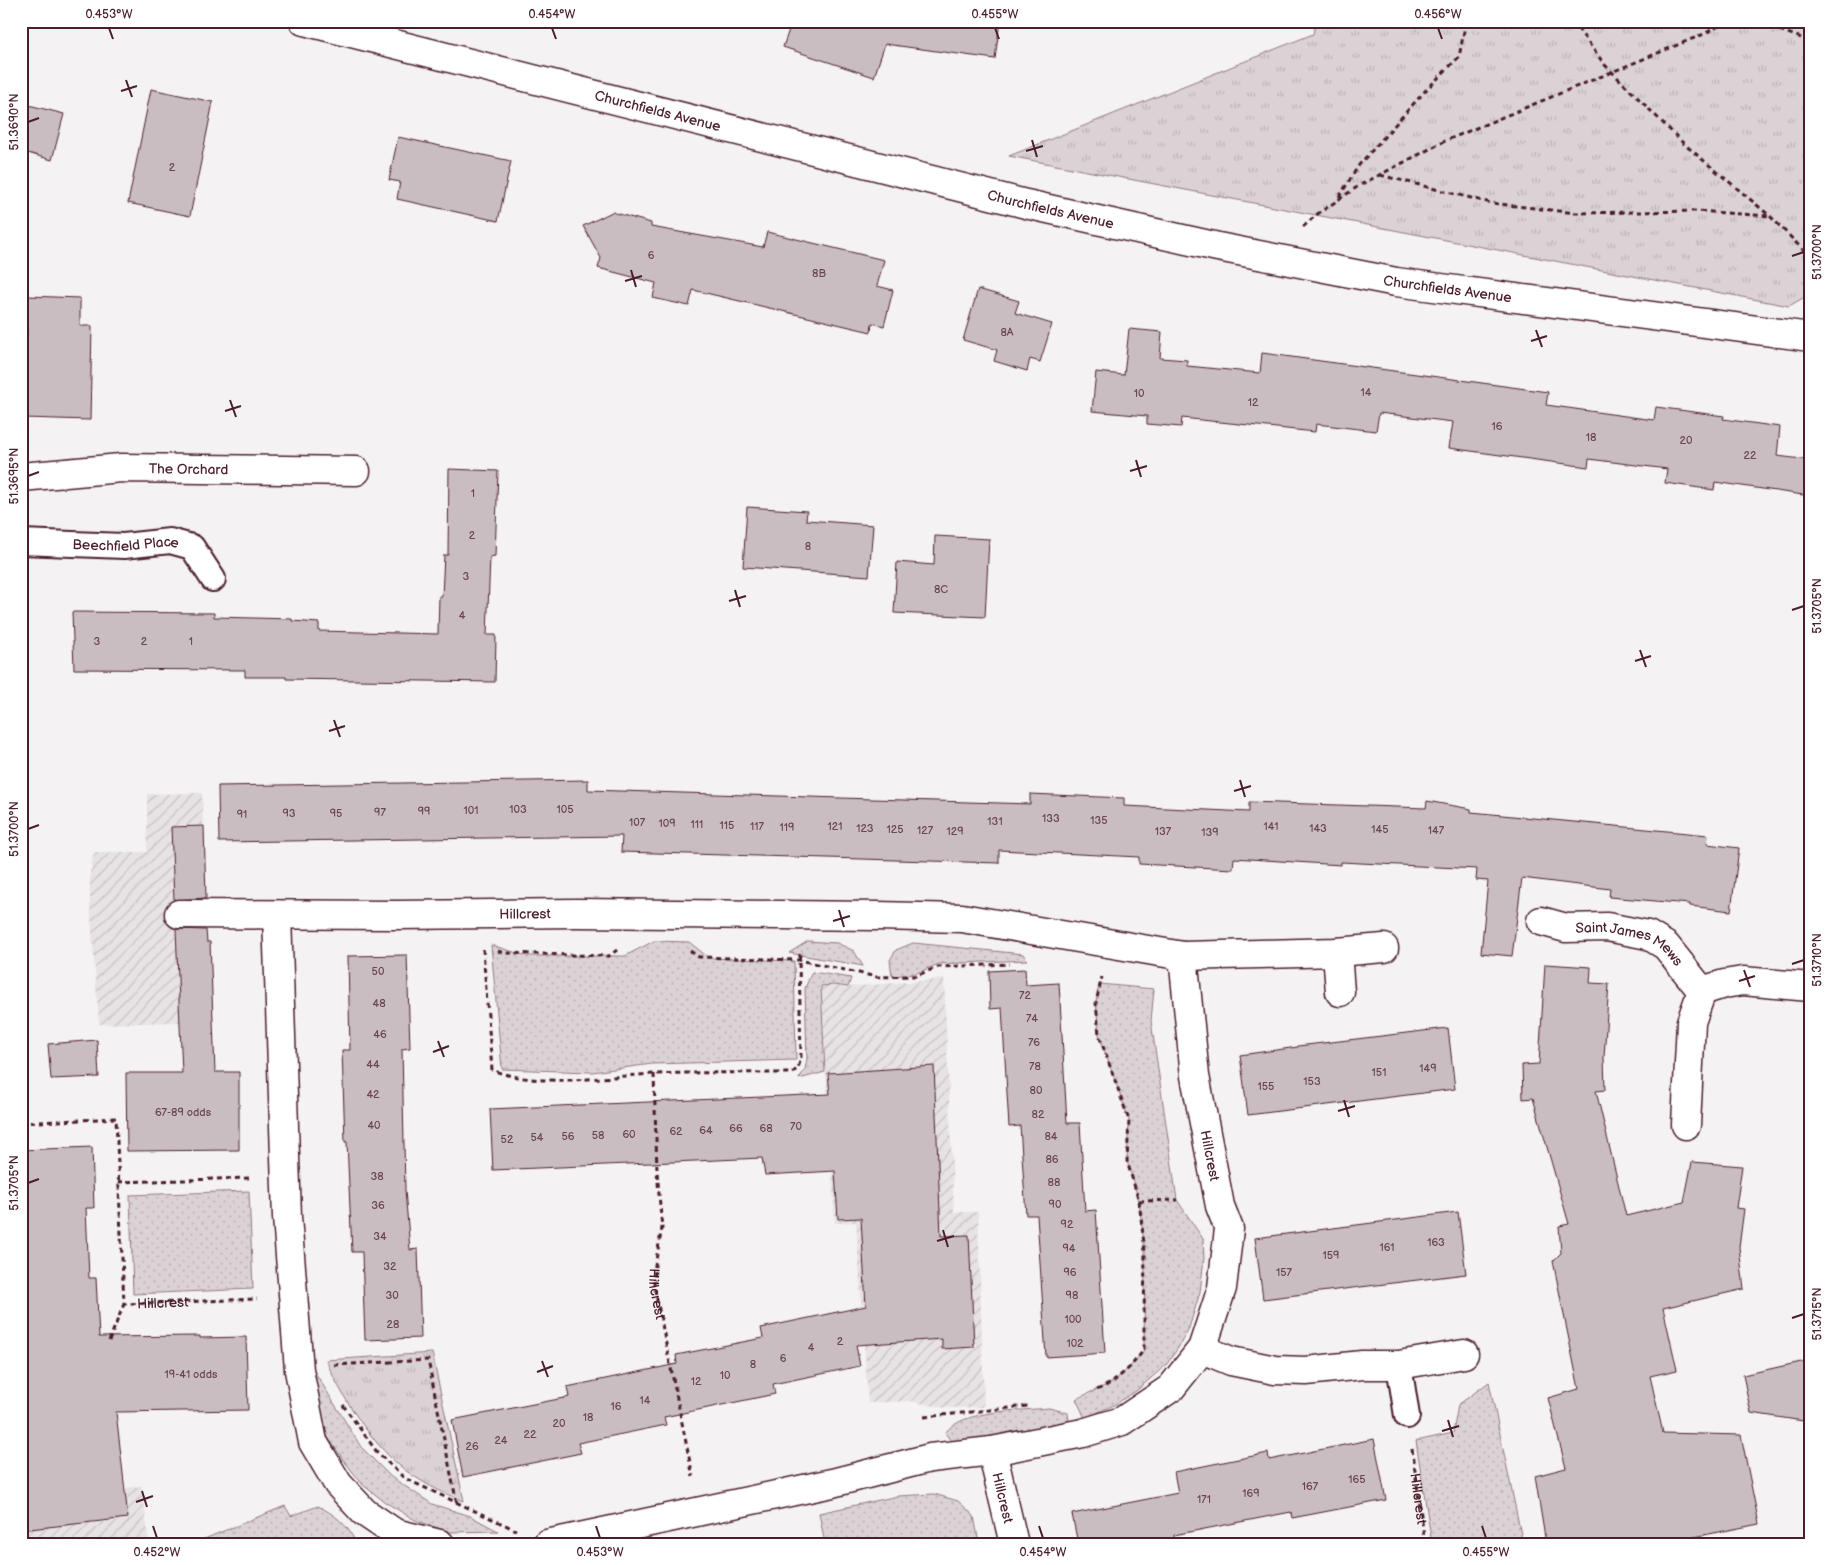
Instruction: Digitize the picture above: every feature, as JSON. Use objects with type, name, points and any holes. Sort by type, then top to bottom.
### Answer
[{"type":"street","name":"Churchfields Avenue","points":[[304,21],[1026,204],[1271,258],[1396,282],[1810,337]]},
{"type":"street","name":"The Orchard","points":[[21,477],[121,468],[356,470]]},
{"type":"street","name":"Hillcrest","points":[[180,914],[397,915],[577,913],[962,918],[1183,956],[1337,952],[1384,948]]},
{"type":"street","points":[[277,915],[285,1177],[293,1298],[299,1370],[313,1442],[338,1484],[392,1538],[440,1544]]},
{"type":"street","name":"Saint James Mews","points":[[1541,921],[1566,928],[1607,927],[1648,935],[1666,946],[1702,991]]},
{"type":"street","points":[[1337,952],[1340,992]]},
{"type":"street","name":"Hillcrest","points":[[547,1544],[832,1483],[930,1458],[992,1451],[1083,1433],[1122,1421],[1171,1388],[1202,1349],[1222,1288],[1229,1230],[1220,1206],[1195,1076],[1183,956]]},
{"type":"street","points":[[1686,1126],[1691,1022],[1702,991],[1724,984],[1743,981],[1810,987]]},
{"type":"street","points":[[1202,1349],[1231,1361],[1275,1370],[1306,1371],[1362,1364],[1399,1365],[1464,1354]]},
{"type":"street","name":"Hillcrest","points":[[992,1451],[1014,1544]]},
{"type":"lane","name":"Beechfield Place","points":[[21,542],[124,546],[170,541],[192,547],[213,579]]},
{"type":"lane","points":[[1399,1365],[1407,1416]]},
{"type":"path","points":[[1338,200],[1359,165],[1425,91],[1459,57],[1466,21]]},
{"type":"path","points":[[1572,21],[1611,71],[1684,144],[1770,216],[1810,257]]},
{"type":"path","points":[[1271,258],[1316,215],[1360,185],[1447,140],[1704,34],[1728,21]]},
{"type":"path","points":[[1754,21],[1810,41]]},
{"type":"path","points":[[1380,175],[1491,203],[1576,213],[1696,211],[1770,216]]},
{"type":"path","points":[[490,947],[483,944],[492,1070],[508,1077],[547,1080],[654,1074],[792,1073],[798,1068],[801,1058],[799,960],[811,916]]},
{"type":"path","points":[[684,946],[699,957],[799,960],[877,977],[915,976],[938,967],[1017,964]]},
{"type":"path","points":[[1091,1392],[1113,1382],[1130,1367],[1144,1350],[1145,1252],[1139,1201],[1127,1161],[1128,1120],[1099,1035],[1096,1002],[1104,973],[1120,946]]},
{"type":"path","points":[[497,950],[504,953],[609,956],[618,950]]},
{"type":"path","name":"Hillcrest","points":[[654,1074],[662,1228],[655,1265],[654,1285],[700,1512]]},
{"type":"path","name":"Hillcrest","points":[[21,1123],[116,1118],[124,1304],[293,1298]]},
{"type":"path","points":[[118,1182],[285,1177]]},
{"type":"path","points":[[1139,1201],[1177,1200]]},
{"type":"path","points":[[109,1341],[124,1304]]},
{"type":"path","points":[[296,1334],[317,1366],[428,1360],[458,1504]]},
{"type":"path","points":[[343,1404],[377,1452],[404,1478],[547,1544]]},
{"type":"path","points":[[924,1417],[1032,1405]]},
{"type":"path","name":"Hillcrest","points":[[1407,1416],[1426,1544]]},
{"type":"shaded area","points":[[202,793],[205,886],[173,888],[176,943],[210,942],[213,1021],[99,1024],[90,905],[90,873],[94,852],[147,852],[147,794]]},
{"type":"shaded area","points":[[944,979],[954,1212],[978,1212],[984,1407],[946,1408],[909,1401],[868,1403],[856,1222],[835,1223],[821,986],[848,987]]},
{"type":"shaded area","points":[[21,1360],[110,1363],[125,1488],[142,1486],[149,1544],[21,1544]]},
{"type":"green space","points":[[1316,21],[1810,21],[1810,294],[1789,306],[1009,156],[1313,34]]},
{"type":"green space","points":[[654,941],[689,942],[709,958],[794,961],[796,1060],[652,1064],[592,1072],[502,1069],[491,945],[527,956],[625,956]]},
{"type":"green space","points":[[808,941],[837,943],[854,951],[863,966],[789,953]]},
{"type":"green space","points":[[913,943],[1023,954],[1027,960],[939,964],[914,974],[892,976],[890,960],[896,950]]},
{"type":"green space","points":[[812,972],[851,978],[848,987],[821,986],[825,1072],[799,1079],[805,1069],[807,1059],[805,988]]},
{"type":"green space","points":[[1099,984],[1154,989],[1151,1021],[1177,1200],[1203,1239],[1204,1258],[1200,1292],[1189,1328],[1166,1365],[1136,1391],[1114,1405],[1085,1418],[1076,1399],[1113,1382],[1130,1367],[1144,1350],[1145,1252],[1139,1201],[1127,1161],[1129,1120],[1099,1035],[1096,1002]]},
{"type":"green space","points":[[249,1191],[253,1289],[133,1294],[130,1195]]},
{"type":"green space","points":[[432,1353],[464,1501],[422,1482],[389,1456],[357,1417],[326,1360]]},
{"type":"green space","points":[[313,1369],[361,1447],[391,1477],[432,1504],[470,1516],[498,1531],[449,1532],[415,1520],[385,1502],[363,1485],[324,1432]]},
{"type":"green space","points":[[1489,1382],[1523,1544],[1432,1544],[1416,1441],[1453,1433],[1458,1405]]},
{"type":"green space","points":[[1049,1408],[1068,1413],[1069,1421],[961,1443],[951,1441],[945,1433],[953,1425],[978,1415]]},
{"type":"green space","points":[[934,1494],[958,1501],[974,1516],[979,1544],[825,1544],[819,1513],[898,1496]]},
{"type":"green space","points":[[285,1506],[291,1516],[318,1506],[324,1509],[345,1526],[356,1544],[192,1544]]},
{"type":"building","points":[[792,21],[1000,21],[995,59],[885,44],[874,77],[783,47]]},
{"type":"building","points":[[151,89],[213,102],[190,216],[128,203]]},
{"type":"building","points":[[21,103],[64,114],[52,160],[21,151]]},
{"type":"building","points":[[398,137],[511,161],[498,221],[397,199],[400,182],[389,180]]},
{"type":"building","points":[[612,212],[651,223],[651,227],[763,247],[767,232],[884,260],[877,286],[893,290],[884,326],[872,323],[871,332],[693,290],[689,306],[653,298],[656,283],[598,268],[601,258],[583,226]]},
{"type":"building","points":[[978,289],[1019,301],[1015,313],[1052,324],[1040,362],[1030,359],[1027,371],[994,361],[997,350],[963,340]]},
{"type":"building","points":[[28,296],[80,298],[80,326],[92,326],[90,420],[24,418]]},
{"type":"building","points":[[1129,329],[1162,332],[1160,358],[1187,360],[1187,366],[1260,373],[1262,353],[1548,392],[1546,405],[1654,420],[1656,407],[1724,416],[1723,419],[1780,427],[1777,456],[1810,460],[1810,496],[1715,482],[1714,490],[1665,483],[1667,469],[1589,459],[1588,467],[1449,448],[1453,422],[1379,413],[1376,431],[1316,424],[1315,432],[1182,418],[1181,427],[1147,424],[1147,416],[1092,411],[1096,372],[1124,375]]},
{"type":"building","points":[[449,469],[498,471],[495,556],[490,557],[487,635],[496,635],[495,682],[286,679],[286,677],[245,677],[245,670],[74,669],[72,612],[214,613],[214,617],[292,619],[292,621],[319,623],[319,631],[438,634],[439,596],[442,596],[444,555],[448,555]]},
{"type":"building","points":[[747,507],[807,511],[806,520],[873,525],[869,576],[743,567]]},
{"type":"building","points":[[935,536],[989,539],[985,617],[894,613],[897,562],[934,565]]},
{"type":"building","points":[[588,780],[588,790],[1030,804],[1030,794],[1124,798],[1124,806],[1249,812],[1249,802],[1426,808],[1427,801],[1471,809],[1471,812],[1708,835],[1707,844],[1739,848],[1731,911],[1690,906],[1690,904],[1609,897],[1610,889],[1522,878],[1512,956],[1481,953],[1488,881],[1476,880],[1477,869],[1341,862],[1341,865],[1234,858],[1233,869],[1139,864],[1139,857],[999,850],[999,863],[621,852],[622,836],[219,842],[218,786]]},
{"type":"building","points":[[204,826],[206,898],[174,900],[171,827]]},
{"type":"building","points":[[176,929],[206,930],[207,942],[210,942],[215,1072],[239,1072],[239,1150],[127,1151],[126,1073],[182,1073]]},
{"type":"building","points":[[407,955],[410,1048],[402,1049],[405,1190],[410,1250],[418,1249],[421,1338],[365,1340],[362,1252],[352,1252],[347,1142],[345,1142],[342,1050],[350,1050],[348,956]]},
{"type":"building","points":[[1545,964],[1591,967],[1590,983],[1609,984],[1604,1057],[1605,1090],[1596,1091],[1626,1216],[1684,1202],[1692,1162],[1742,1166],[1736,1208],[1744,1209],[1739,1247],[1744,1289],[1663,1308],[1677,1370],[1650,1376],[1663,1433],[1741,1435],[1759,1524],[1659,1544],[1546,1544],[1535,1476],[1566,1468],[1548,1398],[1579,1389],[1553,1261],[1561,1253],[1559,1226],[1569,1224],[1533,1098],[1523,1099],[1522,1065],[1539,1064]]},
{"type":"building","points":[[1025,969],[1026,985],[1059,983],[1067,1123],[1080,1123],[1085,1211],[1096,1210],[1105,1353],[1046,1357],[1037,1215],[1026,1215],[1020,1126],[1009,1127],[1002,1008],[990,1009],[989,971]]},
{"type":"building","points":[[1448,1028],[1455,1089],[1248,1115],[1240,1055]]},
{"type":"building","points":[[97,1040],[99,1077],[51,1079],[48,1044]]},
{"type":"building","points":[[934,1066],[941,1236],[969,1235],[974,1347],[942,1349],[942,1339],[856,1345],[860,1366],[773,1384],[775,1394],[664,1417],[666,1425],[578,1443],[581,1453],[463,1477],[452,1420],[569,1397],[567,1387],[677,1364],[676,1355],[763,1338],[761,1328],[866,1306],[861,1218],[838,1219],[835,1171],[765,1175],[762,1158],[493,1170],[490,1109],[830,1094],[828,1073]]},
{"type":"building","points":[[92,1147],[94,1208],[86,1208],[89,1278],[96,1278],[99,1337],[246,1337],[248,1410],[116,1412],[128,1518],[21,1530],[21,1150]]},
{"type":"building","points":[[1458,1212],[1466,1274],[1263,1299],[1255,1238]]},
{"type":"building","points":[[1810,1360],[1810,1422],[1751,1413],[1743,1375]]},
{"type":"building","points":[[1374,1439],[1386,1500],[1292,1518],[1291,1512],[1174,1535],[1175,1544],[1078,1544],[1072,1514],[1178,1493],[1174,1472],[1268,1453],[1269,1460]]}]
